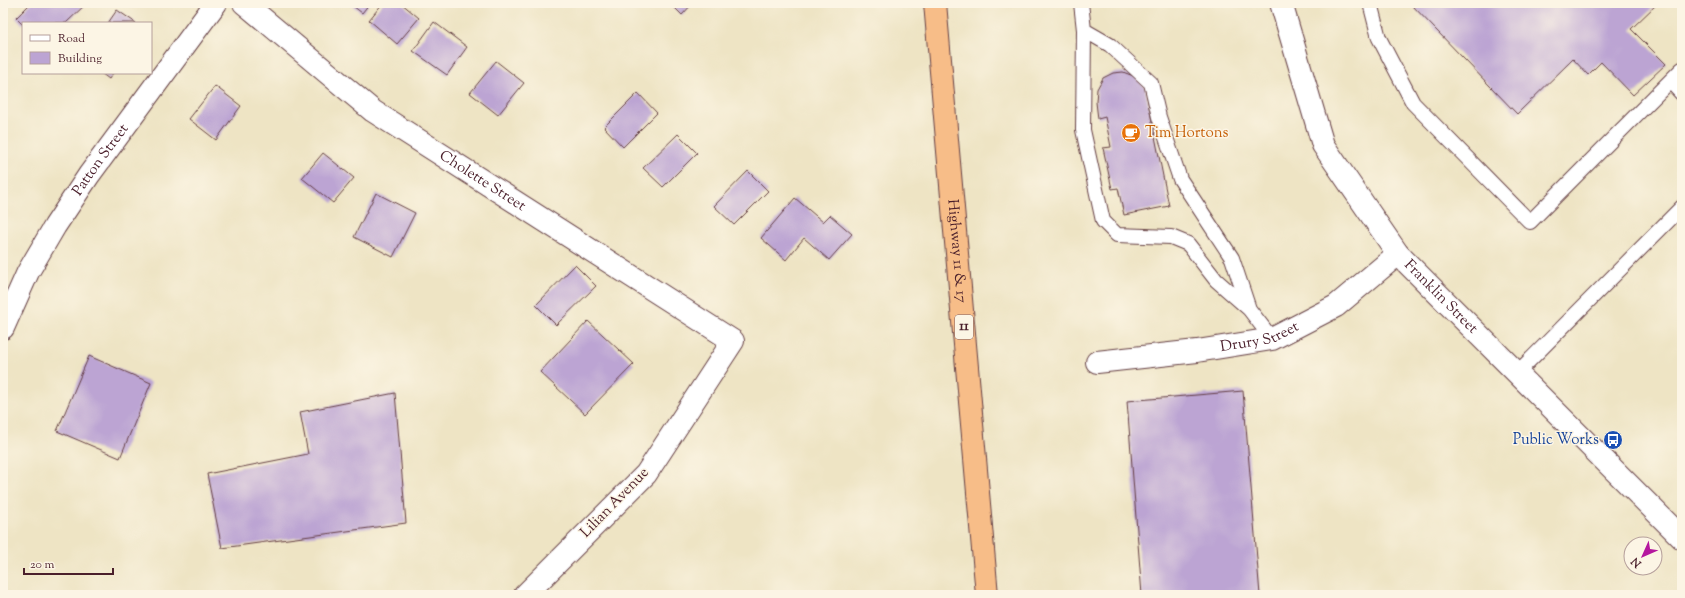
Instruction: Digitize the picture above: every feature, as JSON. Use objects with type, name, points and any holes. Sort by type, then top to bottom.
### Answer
[{"type":"highway","name":"Highway 11 & 17","points":[[935,3],[987,595]]},
{"type":"street","name":"Patton Street","points":[[3,328],[28,272],[55,226],[89,175],[216,3]]},
{"type":"street","name":"Cholette Street","points":[[244,3],[373,111],[733,341]]},
{"type":"street","name":"Franklin Street","points":[[1281,3],[1323,146],[1398,254],[1682,538]]},
{"type":"street","name":"Drury Street","points":[[1098,362],[1198,351],[1272,339],[1336,306],[1398,254]]},
{"type":"street","name":"Lilian Avenue","points":[[525,595],[646,474],[733,341]]},
{"type":"lane","points":[[1081,3],[1084,30],[1083,130],[1103,221],[1116,235],[1171,237],[1188,244],[1216,280],[1250,310],[1272,339]]},
{"type":"lane","points":[[1370,3],[1379,38],[1413,103],[1530,222],[1682,69]]},
{"type":"lane","points":[[1084,30],[1110,45],[1151,83],[1159,118],[1180,179],[1232,258],[1250,310]]},
{"type":"lane","points":[[1670,81],[1682,94]]},
{"type":"lane","points":[[1517,373],[1682,207]]},
{"type":"building","points":[[31,3],[87,3],[67,22],[22,22],[22,24],[16,18]]},
{"type":"building","points":[[349,3],[370,3],[362,13]]},
{"type":"building","points":[[383,3],[401,3],[419,18],[397,44],[369,20]]},
{"type":"building","points":[[670,3],[693,3],[682,15]]},
{"type":"building","points":[[1410,3],[1658,3],[1631,29],[1666,64],[1633,95],[1601,62],[1588,75],[1573,59],[1517,114]]},
{"type":"building","points":[[117,10],[135,22],[109,22]]},
{"type":"building","points":[[434,22],[467,47],[447,75],[413,51]]},
{"type":"building","points":[[496,61],[524,83],[498,115],[470,93]]},
{"type":"building","name":"Tim Hortons","points":[[1123,72],[1136,77],[1145,87],[1169,206],[1124,215],[1118,188],[1112,189],[1103,148],[1111,147],[1105,117],[1098,119],[1096,102],[1097,89],[1103,78],[1113,73]]},
{"type":"building","points":[[102,74],[112,74],[109,79]]},
{"type":"building","points":[[215,86],[241,106],[216,140],[189,119]]},
{"type":"building","points":[[638,93],[657,113],[623,147],[604,127]]},
{"type":"building","points":[[678,134],[697,153],[663,187],[643,168]]},
{"type":"building","points":[[323,153],[354,178],[333,203],[302,178]]},
{"type":"building","points":[[748,171],[768,191],[734,225],[714,206]]},
{"type":"building","points":[[376,193],[415,213],[393,257],[354,237]]},
{"type":"building","points":[[795,198],[823,222],[830,215],[852,234],[829,260],[804,238],[786,260],[761,238]]},
{"type":"building","points":[[575,265],[596,286],[556,325],[536,305]]},
{"type":"building","points":[[588,321],[634,364],[585,414],[540,372]]},
{"type":"building","points":[[89,356],[151,383],[120,458],[57,431]]},
{"type":"building","points":[[1243,391],[1260,595],[1142,595],[1127,401]]},
{"type":"building","points":[[395,393],[406,523],[222,548],[207,474],[308,454],[300,412]]},
{"type":"place","name":"Tim Hortons","points":[[1131,133]]},
{"type":"place","name":"Public Works","points":[[1613,440]]}]
